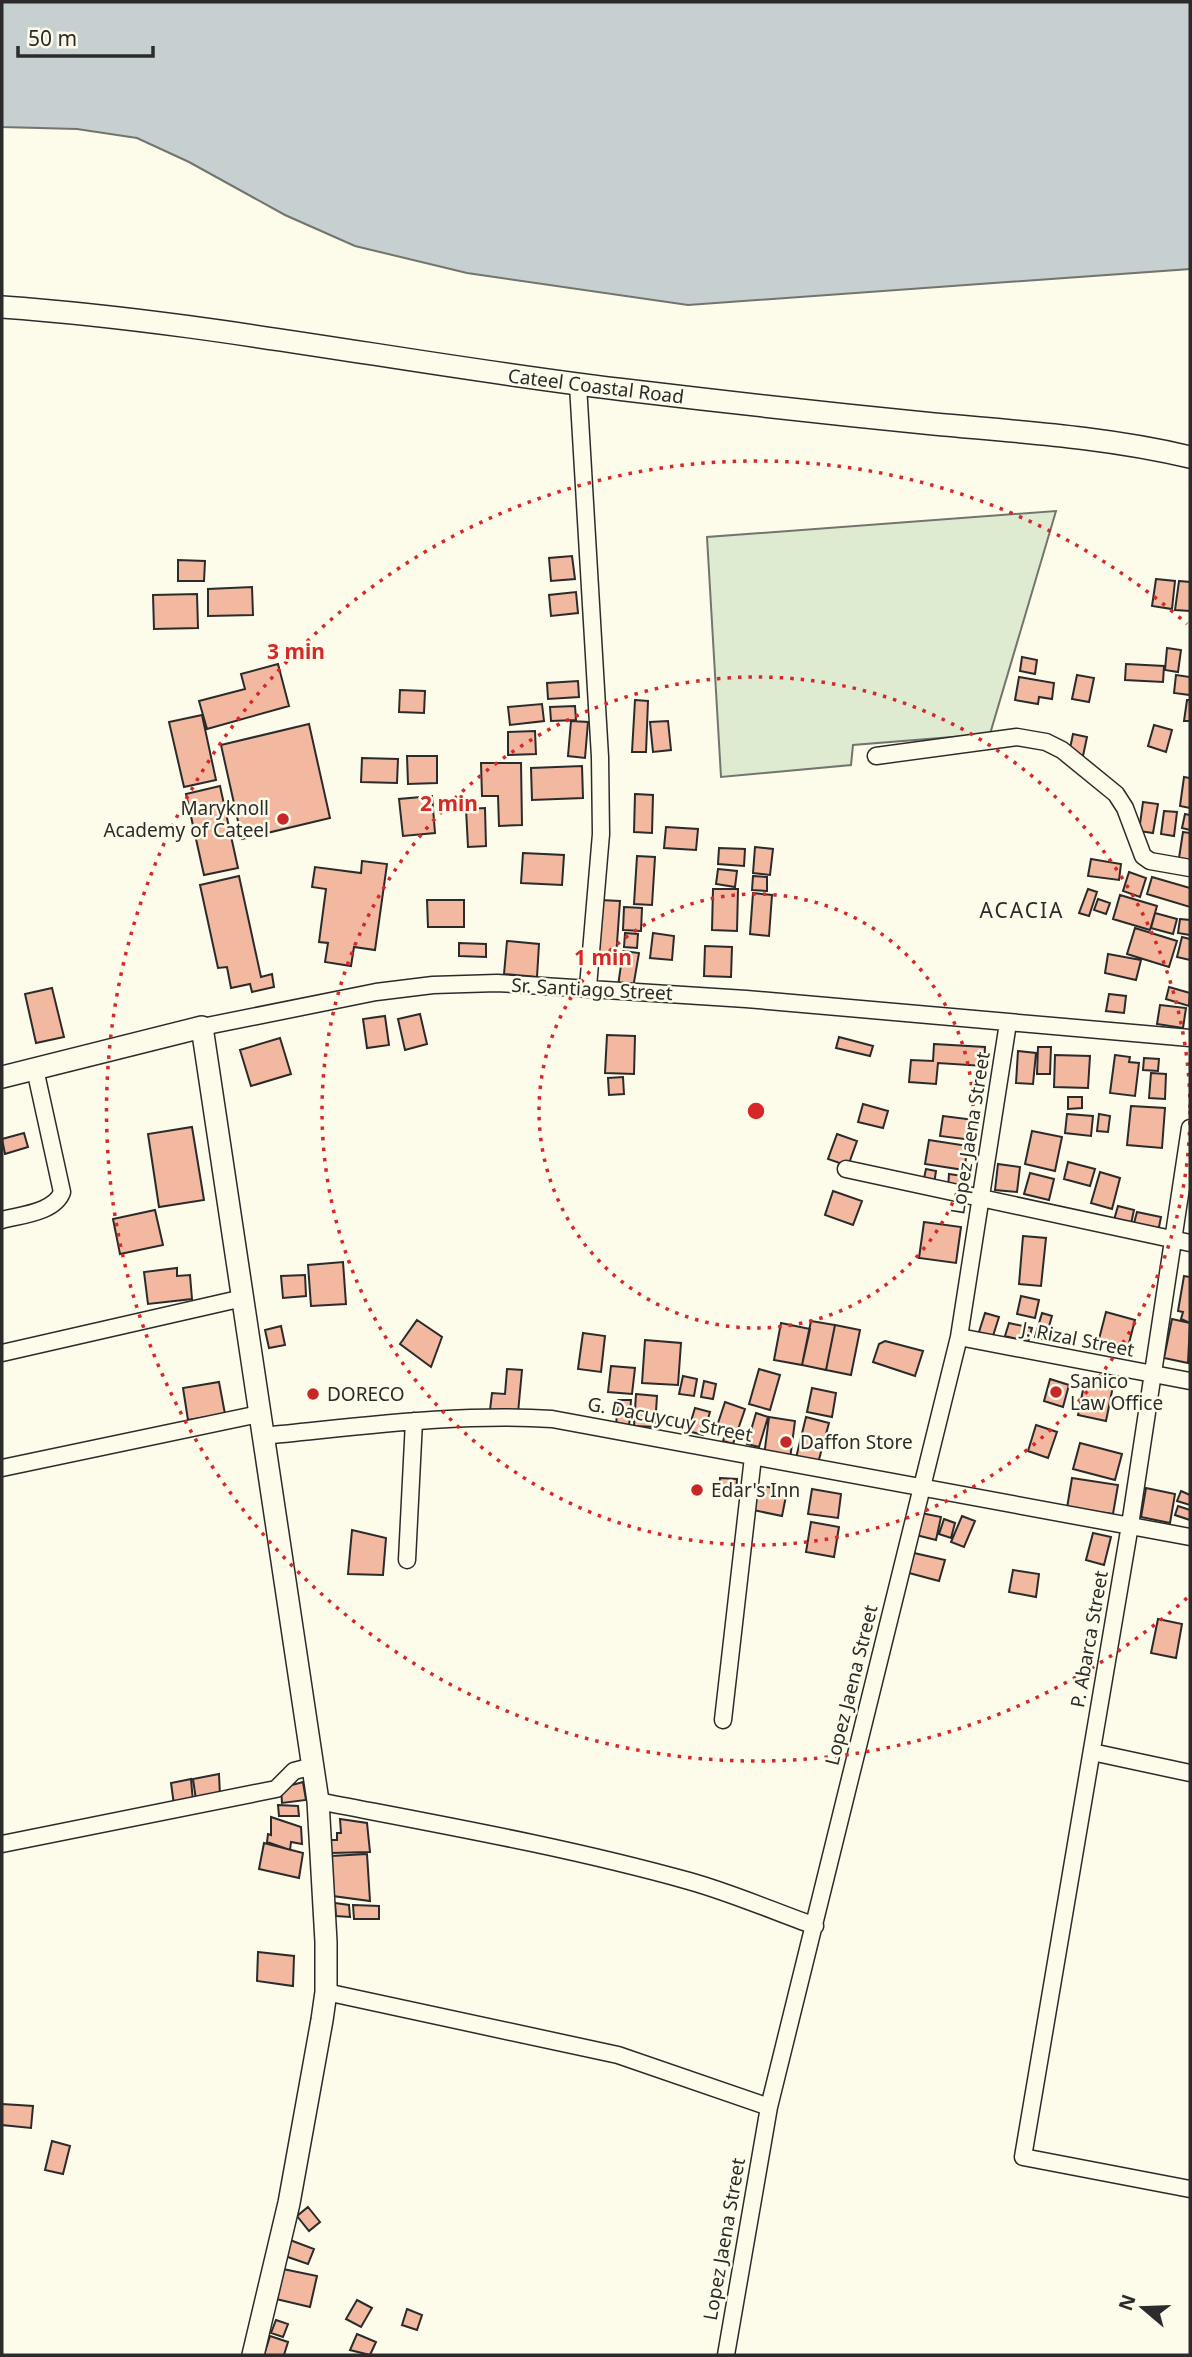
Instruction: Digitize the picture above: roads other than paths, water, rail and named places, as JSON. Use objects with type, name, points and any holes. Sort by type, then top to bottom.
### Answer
[{"type":"street","name":"Cateel Coastal Road","points":[[2,307],[108,316],[578,385],[808,412],[1146,446],[1190,457]]},
{"type":"street","points":[[578,385],[600,757],[601,834],[588,987]]},
{"type":"street","points":[[876,756],[1017,737],[1046,742],[1062,750],[1116,794],[1125,808],[1143,856],[1158,863],[1190,868]]},
{"type":"street","name":"Sr. Santiago Street","points":[[2,1077],[202,1027],[324,1001],[433,985],[545,984],[588,987],[1190,1038]]},
{"type":"street","name":"Lopez Jaena Street","points":[[726,2355],[769,2107],[958,1337],[1008,1023]]},
{"type":"street","points":[[202,1027],[318,1801],[326,1992],[289,2203],[253,2355]]},
{"type":"street","points":[[2,1220],[47,1207],[57,1202],[62,1192],[34,1069]]},
{"type":"street","name":"P. Abarca Street","points":[[1190,1128],[1130,1525],[1023,2157],[1190,2189]]},
{"type":"street","points":[[846,1170],[982,1196],[1190,1244]]},
{"type":"street","points":[[2,1353],[243,1298]]},
{"type":"street","name":"J. Rizal Street","points":[[958,1337],[1190,1381]]},
{"type":"street","points":[[2,1468],[259,1414]]},
{"type":"street","name":"G. Dacuycuy Street","points":[[262,1436],[511,1416],[552,1419],[1190,1536]]},
{"type":"street","points":[[407,1560],[414,1422]]},
{"type":"street","points":[[723,1720],[753,1457]]},
{"type":"street","points":[[1091,1752],[1190,1773]]},
{"type":"street","points":[[2,1844],[276,1789],[293,1771],[313,1766]]},
{"type":"street","points":[[318,1801],[544,1845],[621,1864],[691,1882],[815,1926]]},
{"type":"street","points":[[326,1992],[618,2055],[769,2107]]},
{"type":"place","name":"Maryknoll Academy of Cateel","points":[[283,819]]},
{"type":"place","name":"Sanico Law Office","points":[[1056,1392]]},
{"type":"place","name":"DORECO","points":[[313,1394]]},
{"type":"place","name":"Daffon Store","points":[[786,1442]]},
{"type":"place","name":"Edar's Inn","points":[[697,1490]]},
{"type":"district","name":"ACACIA","points":[[1022,911]]}]
